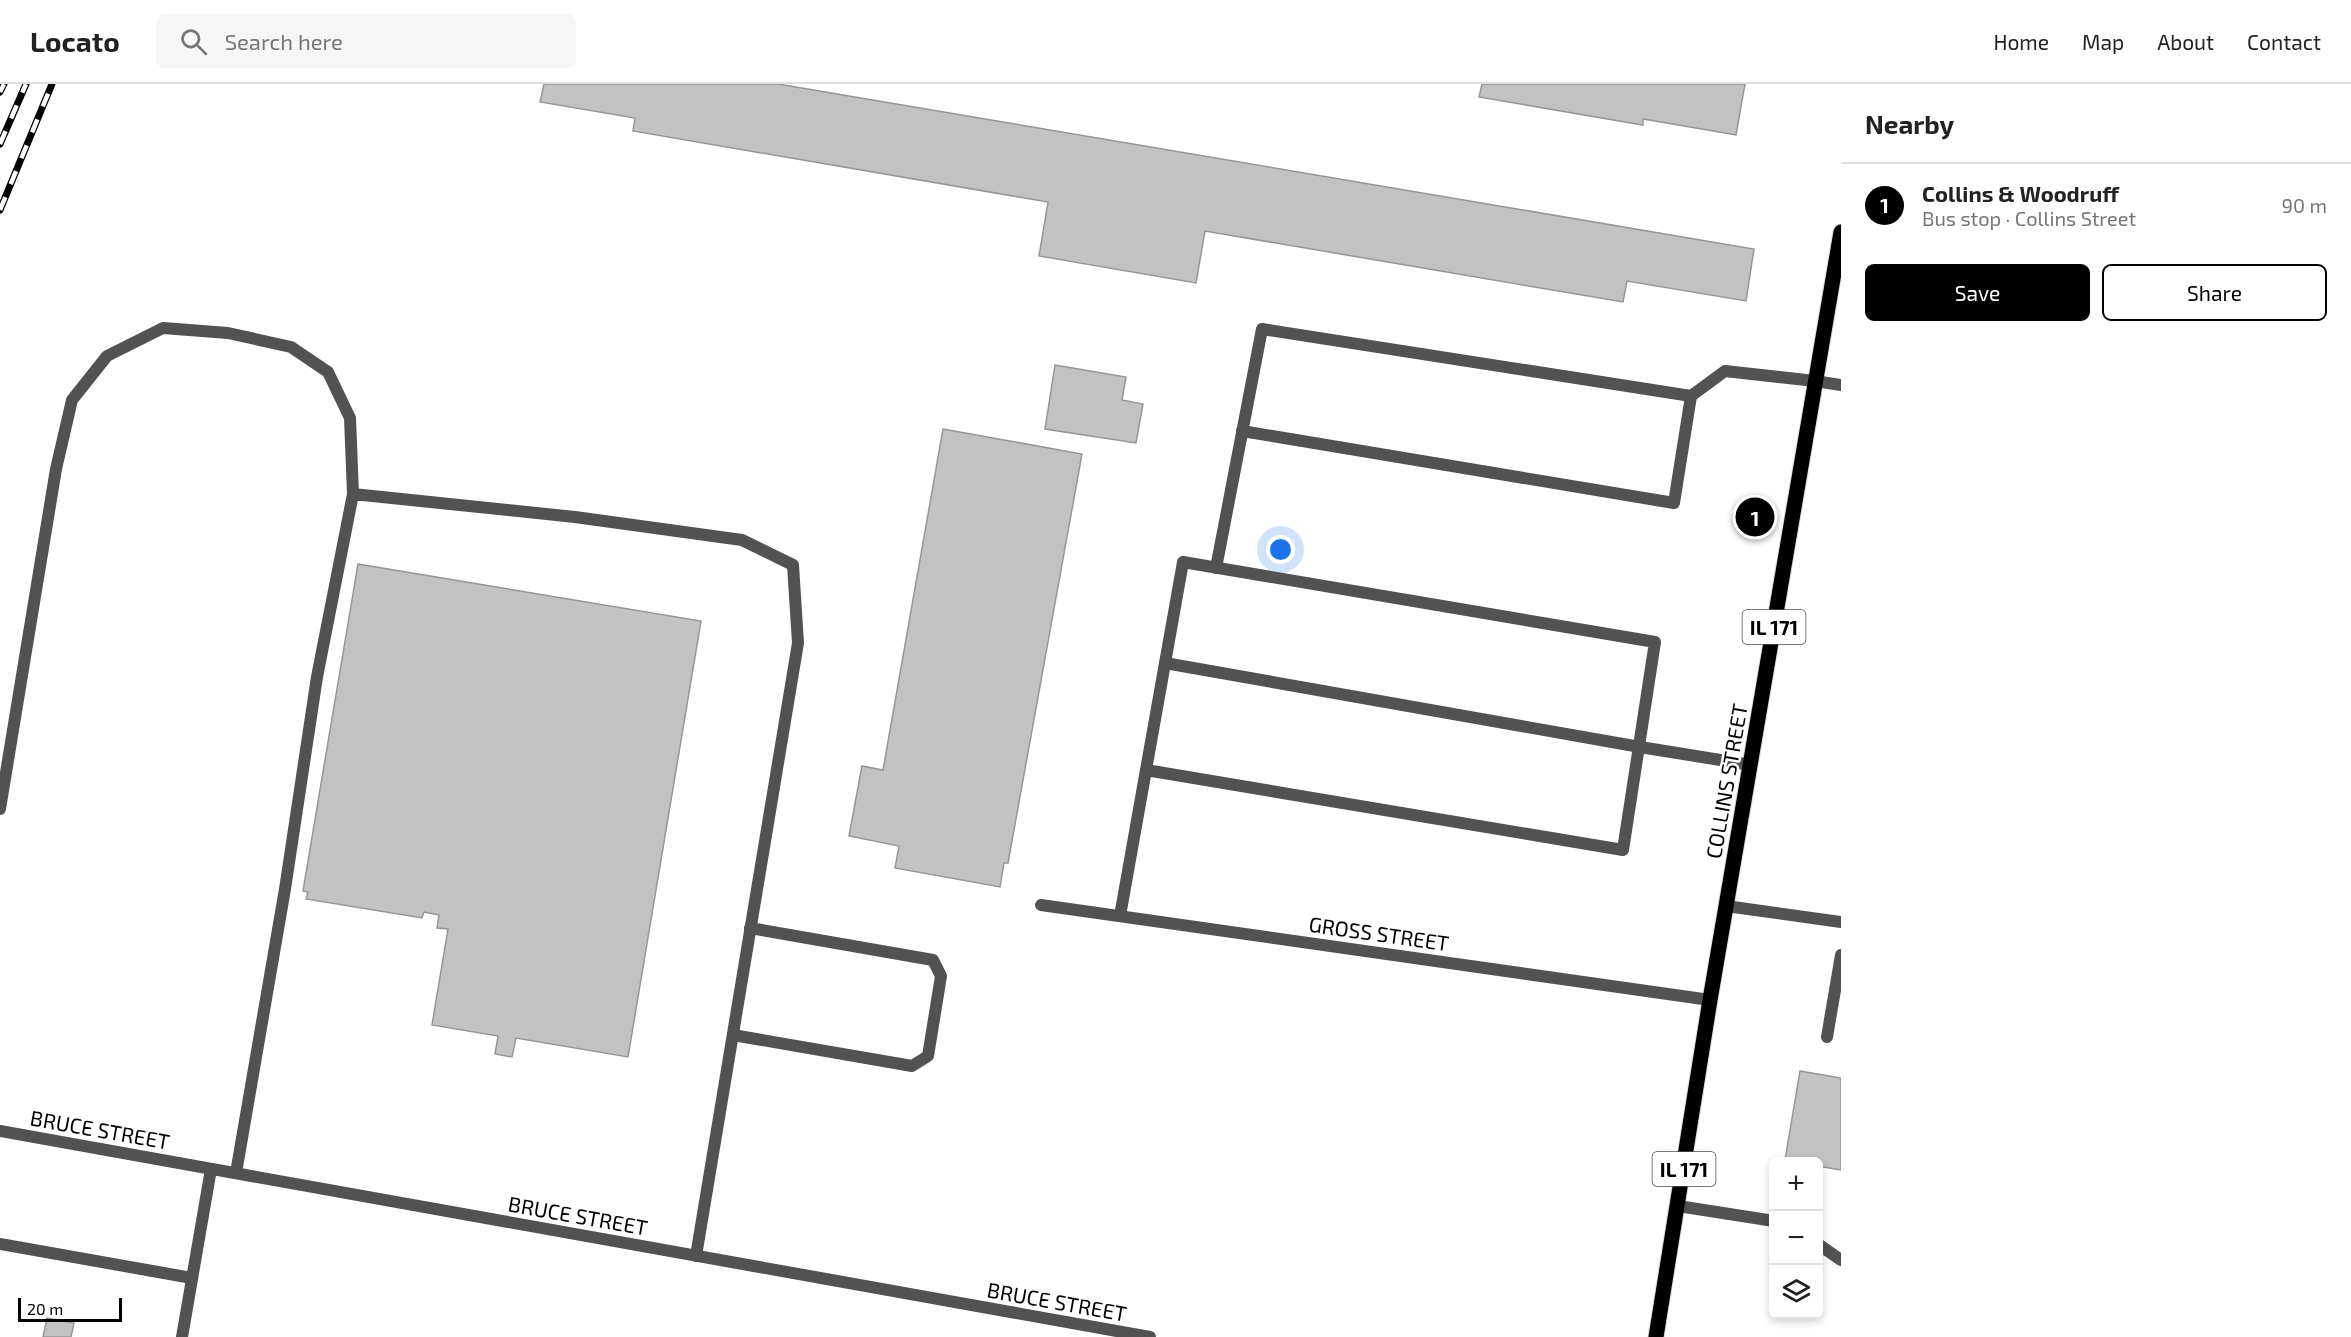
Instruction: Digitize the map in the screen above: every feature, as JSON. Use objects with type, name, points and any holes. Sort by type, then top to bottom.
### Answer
[{"type":"main road","name":"COLLINS STREET","points":[[1656,1337],[1710,1000],[1841,232]]},
{"type":"street","points":[[0,809],[56,469],[72,400],[107,356],[163,328],[228,333],[291,347],[328,372],[350,418],[353,494],[317,677],[285,890],[236,1173]]},
{"type":"street","points":[[1216,567],[1262,329],[1690,396]]},
{"type":"street","points":[[1242,431],[1674,503],[1690,396],[1725,370],[1841,386]]},
{"type":"street","points":[[353,494],[574,517],[742,540],[793,565],[798,644],[696,1256]]},
{"type":"street","points":[[1120,916],[1183,562],[1656,642],[1623,850],[1146,771]]},
{"type":"street","points":[[1165,663],[1751,765]]},
{"type":"street","name":"GROSS STREET","points":[[1041,905],[1710,1000]]},
{"type":"street","points":[[1726,906],[1841,922]]},
{"type":"street","points":[[733,1035],[912,1066],[928,1056],[941,976],[933,960],[750,928]]},
{"type":"street","points":[[1827,1037],[1841,955]]},
{"type":"street","name":"BRUCE STREET","points":[[0,1131],[1150,1337]]},
{"type":"street","points":[[182,1337],[211,1169]]},
{"type":"street","points":[[1678,1206],[1769,1220]]},
{"type":"street","points":[[0,1244],[192,1278]]},
{"type":"street","points":[[1823,1247],[1841,1260]]},
{"type":"building","points":[[544,84],[778,84],[1754,249],[1746,301],[1627,281],[1623,302],[1205,231],[1196,283],[1039,256],[1048,202],[633,131],[635,118],[540,102]]},
{"type":"building","points":[[1482,84],[1745,84],[1736,135],[1643,119],[1643,125],[1479,97]]},
{"type":"building","points":[[1055,365],[1126,377],[1122,400],[1143,404],[1136,443],[1045,429]]},
{"type":"building","points":[[943,429],[1082,454],[1008,863],[1004,863],[1000,887],[895,868],[899,846],[849,836],[862,766],[883,770]]},
{"type":"building","points":[[358,564],[701,621],[628,1057],[516,1038],[512,1057],[495,1054],[498,1036],[432,1025],[448,929],[437,928],[439,915],[424,912],[422,918],[306,899],[308,892],[303,891]]},
{"type":"building","points":[[1800,1071],[1841,1078],[1841,1170],[1823,1167],[1823,1157],[1786,1157]]},
{"type":"building","points":[[47,1318],[74,1323],[71,1337],[43,1337]]},
{"type":"railway","points":[[0,92],[4,84]]},
{"type":"railway","points":[[0,144],[26,84]]},
{"type":"railway","points":[[0,210],[52,84]]},
{"type":"place","name":"Collins & Woodruff","points":[[1755,517]]}]
